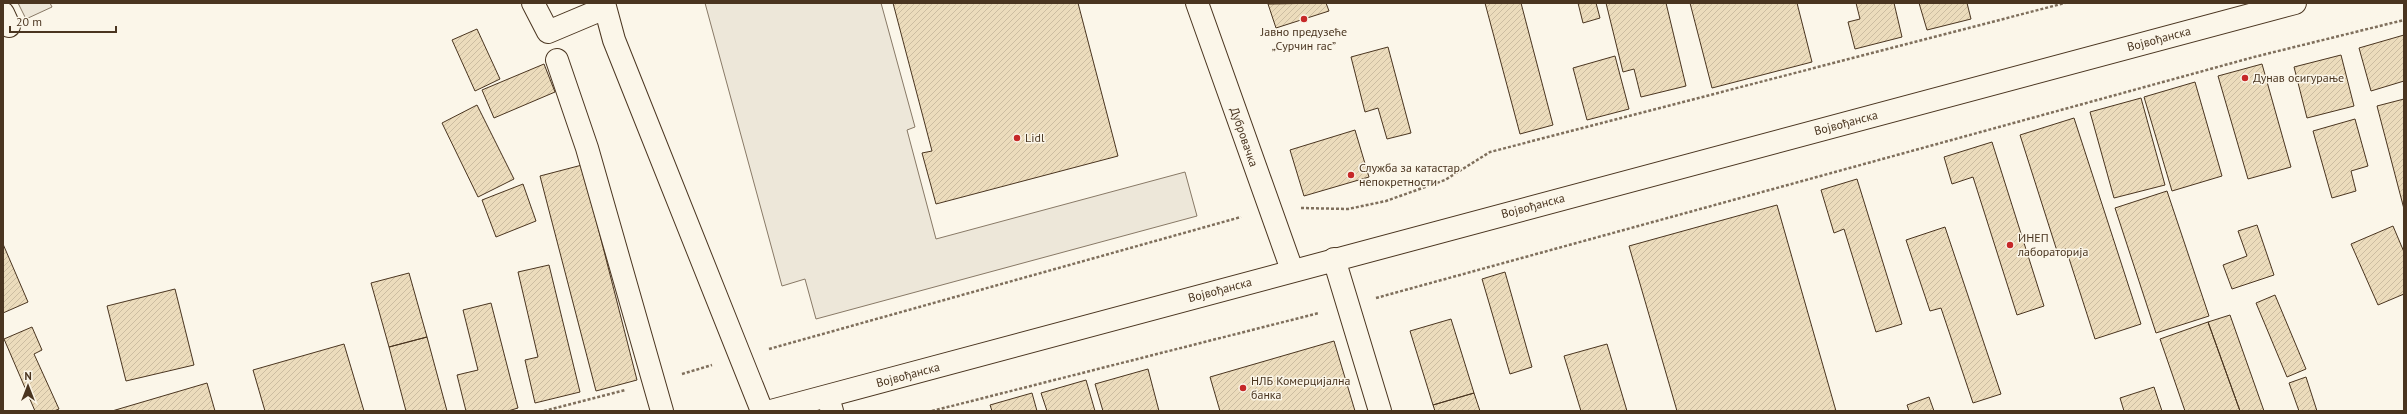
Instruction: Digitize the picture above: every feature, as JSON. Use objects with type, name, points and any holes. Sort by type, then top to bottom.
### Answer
[{"type":"main road","points":[[533,3],[548,32],[605,5],[614,40],[762,411]]},
{"type":"main road","name":"Дубровачка","points":[[1197,3],[1269,209],[1292,270]]},
{"type":"main road","name":"Војвођанска","points":[[772,411],[830,404],[1292,270],[2295,3]]},
{"type":"main road","points":[[557,60],[587,148],[662,411]]},
{"type":"main road","points":[[1334,259],[1380,411]]},
{"type":"path","points":[[544,411],[654,382],[1269,209],[1348,209],[1386,201],[1445,180],[1490,152],[2065,3]]},
{"type":"path","points":[[932,411],[1348,305],[2041,118],[2254,58],[2404,20]]},
{"type":"shaded area","points":[[18,3],[50,3],[52,7],[26,19]]},
{"type":"shaded area","points":[[705,3],[881,3],[915,127],[907,130],[936,239],[1185,172],[1197,216],[816,319],[805,279],[782,286]]},
{"type":"building","points":[[893,3],[1078,3],[1118,156],[936,204],[922,153],[932,151]]},
{"type":"building","points":[[1326,3],[1329,11],[1276,28],[1268,4]]},
{"type":"building","points":[[1485,3],[1521,3],[1553,125],[1520,134]]},
{"type":"building","points":[[1578,3],[1596,3],[1600,18],[1583,23]]},
{"type":"building","points":[[1606,3],[1666,3],[1686,86],[1641,97],[1634,69],[1623,72]]},
{"type":"building","points":[[1690,3],[1797,3],[1812,62],[1712,88]]},
{"type":"building","points":[[1856,3],[1894,3],[1902,37],[1855,49],[1848,22],[1860,19]]},
{"type":"building","points":[[1919,3],[1967,3],[1971,19],[1927,30]]},
{"type":"building","points":[[477,29],[500,79],[475,91],[452,40]]},
{"type":"building","points":[[2404,35],[2404,81],[2371,91],[2359,48]]},
{"type":"building","points":[[1388,47],[1411,133],[1387,139],[1378,108],[1365,112],[1351,57]]},
{"type":"building","points":[[2341,55],[2354,106],[2307,118],[2294,67]]},
{"type":"building","points":[[1615,56],[1629,109],[1587,120],[1573,68]]},
{"type":"building","points":[[544,64],[555,92],[494,118],[482,90]]},
{"type":"building","points":[[2262,64],[2291,167],[2248,179],[2218,76]]},
{"type":"building","points":[[2195,82],[2222,176],[2172,191],[2144,97]]},
{"type":"building","points":[[2141,98],[2165,185],[2114,198],[2090,112]]},
{"type":"building","points":[[2404,99],[2404,209],[2377,106]]},
{"type":"building","points":[[477,105],[514,179],[478,197],[442,123]]},
{"type":"building","points":[[2074,118],[2141,324],[2095,339],[2066,249],[2057,251],[2020,135]]},
{"type":"building","points":[[2355,119],[2368,166],[2351,171],[2356,191],[2332,198],[2313,131]]},
{"type":"building","points":[[1355,130],[1369,177],[1304,196],[1290,150]]},
{"type":"building","name":"ИНЕП лабораторија","points":[[1992,142],[2044,306],[2017,315],[1973,177],[1952,184],[1944,157]]},
{"type":"building","points":[[582,165],[637,380],[596,391],[540,176]]},
{"type":"building","points":[[1857,179],[1902,324],[1876,332],[1844,229],[1834,233],[1821,190]]},
{"type":"building","points":[[523,184],[536,221],[496,237],[482,200]]},
{"type":"building","points":[[2167,191],[2209,316],[2156,333],[2115,208]]},
{"type":"building","points":[[1777,205],[1836,411],[1677,411],[1629,246]]},
{"type":"building","points":[[2257,225],[2274,275],[2232,289],[2223,265],[2247,256],[2238,231]]},
{"type":"building","points":[[2393,226],[2404,252],[2404,294],[2378,305],[2351,244]]},
{"type":"building","points":[[1945,227],[2001,394],[1973,403],[1941,308],[1930,311],[1906,240]]},
{"type":"building","points":[[3,244],[28,302],[3,313]]},
{"type":"building","points":[[549,265],[580,392],[535,403],[525,360],[538,357],[518,272]]},
{"type":"building","points":[[1505,272],[1532,367],[1510,374],[1482,279]]},
{"type":"building","points":[[409,273],[427,337],[389,347],[371,283]]},
{"type":"building","points":[[175,289],[194,365],[126,381],[107,306]]},
{"type":"building","points":[[2275,295],[2306,369],[2287,377],[2256,303]]},
{"type":"building","points":[[491,303],[518,408],[508,411],[466,411],[457,375],[478,370],[463,310]]},
{"type":"building","points":[[2230,315],[2264,411],[2240,411],[2208,322]]},
{"type":"building","points":[[1451,319],[1474,393],[1433,405],[1410,331]]},
{"type":"building","points":[[2208,322],[2240,411],[2185,411],[2160,339]]},
{"type":"building","points":[[32,327],[42,350],[34,354],[59,409],[54,411],[35,411],[4,339]]},
{"type":"building","points":[[427,337],[447,411],[406,411],[389,347]]},
{"type":"building","points":[[1334,341],[1355,411],[1220,411],[1210,377]]},
{"type":"building","points":[[344,344],[364,411],[265,411],[253,370]]},
{"type":"building","points":[[1607,344],[1627,411],[1581,411],[1564,356]]},
{"type":"building","points":[[1148,369],[1159,411],[1103,411],[1095,384]]},
{"type":"building","points":[[2306,377],[2317,411],[2299,411],[2289,383]]},
{"type":"building","points":[[1086,380],[1095,411],[1047,411],[1041,393]]},
{"type":"building","points":[[207,383],[215,411],[112,411]]},
{"type":"building","points":[[2154,387],[2162,411],[2124,411],[2120,398]]},
{"type":"building","points":[[1032,393],[1037,411],[992,411],[990,405]]},
{"type":"building","points":[[1474,393],[1480,411],[1435,411],[1433,405]]},
{"type":"building","points":[[1929,397],[1934,411],[1909,411],[1907,405]]},
{"type":"place","name":"Јавно предузеће „Сурчин гас”","points":[[1304,19]]},
{"type":"place","name":"Дунав осигурање","points":[[2245,78]]},
{"type":"place","name":"Lidl","points":[[1017,138]]},
{"type":"place","name":"Служба за катастар непокретности","points":[[1351,175]]},
{"type":"place","name":"ИНЕП лабораторија","points":[[2010,245]]},
{"type":"place","name":"НЛБ Комерцијална банка","points":[[1243,388]]}]
